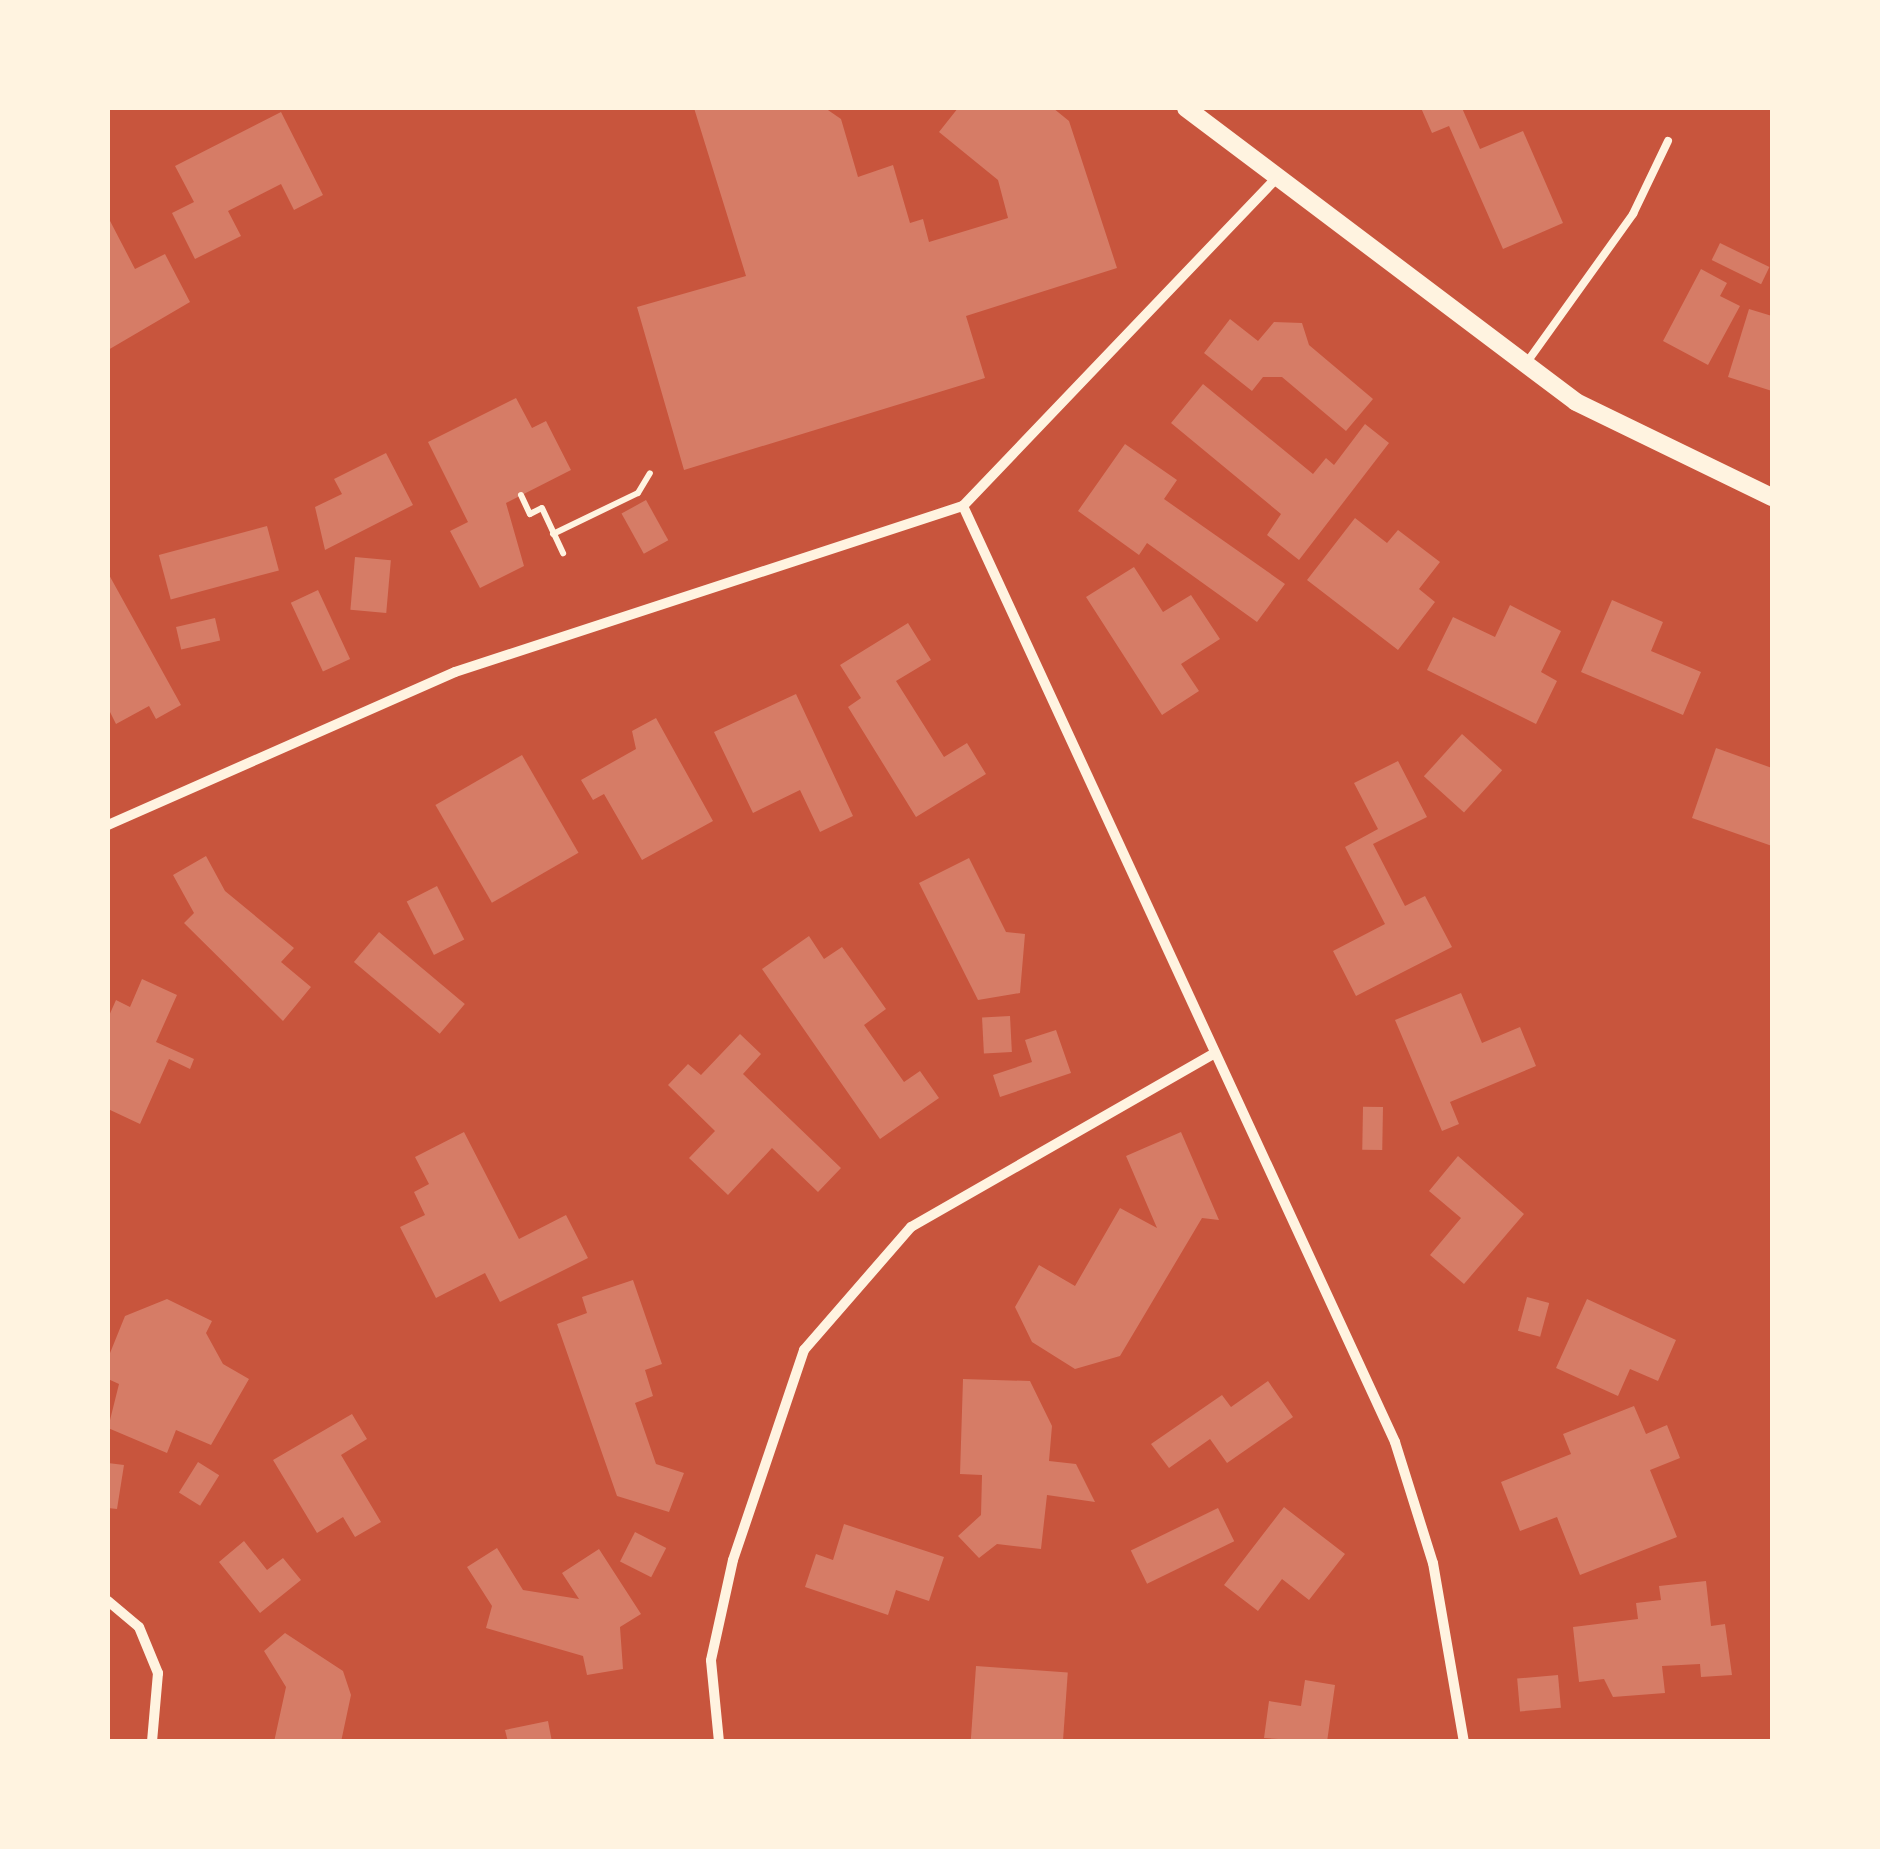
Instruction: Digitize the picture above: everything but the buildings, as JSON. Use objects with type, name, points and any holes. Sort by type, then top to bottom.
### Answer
[{"type":"street","points":[[1186,108],[1525,365],[1639,438],[1772,497]]},
{"type":"street","points":[[108,824],[455,672],[964,506],[1276,178]]},
{"type":"street","points":[[964,506],[1211,1054],[1395,1442],[1433,1563],[1464,1742]]},
{"type":"street","points":[[719,1742],[711,1660],[732,1560],[804,1350],[911,1227],[1211,1054]]},
{"type":"street","points":[[108,1602],[139,1627],[158,1673],[152,1742]]},
{"type":"lane","points":[[1525,365],[1633,214],[1668,142]]},
{"type":"path","points":[[553,534],[638,493],[650,473]]},
{"type":"path","points":[[521,495],[530,514],[542,508],[562,553]]}]
